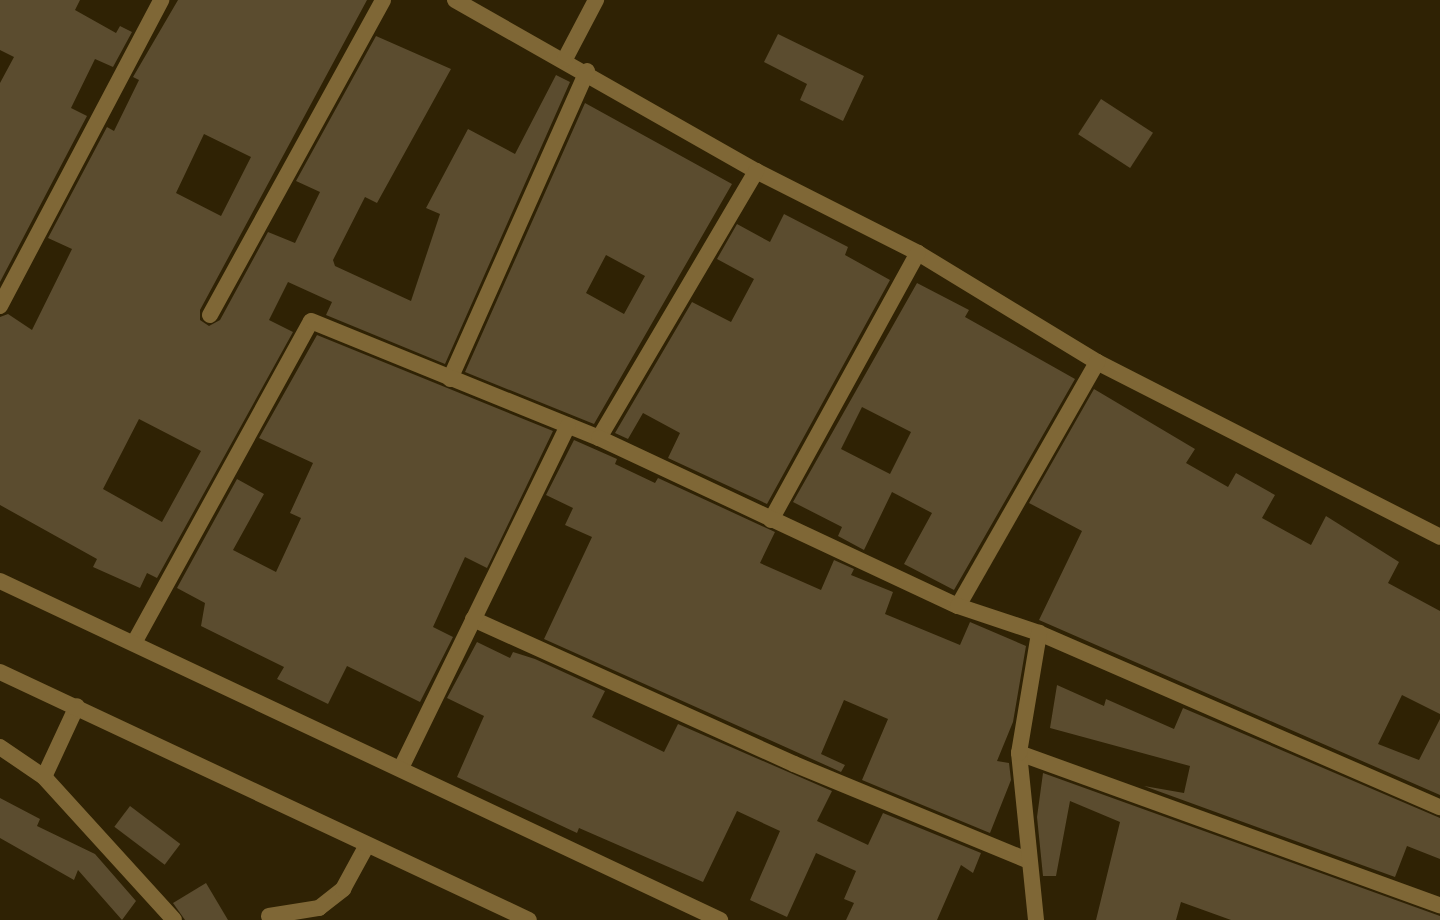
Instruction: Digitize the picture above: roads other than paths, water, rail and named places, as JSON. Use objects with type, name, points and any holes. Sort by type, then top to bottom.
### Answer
[{"type":"street","points":[[0,306],[161,0]]},
{"type":"street","points":[[210,315],[383,0]]},
{"type":"street","points":[[455,0],[587,71],[756,171],[918,253],[1097,362],[1440,537]]},
{"type":"street","points":[[565,59],[596,0]]},
{"type":"street","points":[[450,379],[587,71]]},
{"type":"street","points":[[599,438],[756,171]]},
{"type":"street","points":[[771,520],[918,253]]},
{"type":"street","points":[[134,643],[304,326],[319,323],[599,438],[958,606],[1039,633],[1440,807]]},
{"type":"street","points":[[958,606],[1097,362]]},
{"type":"street","points":[[401,768],[568,426]]},
{"type":"street","points":[[0,581],[720,920]]},
{"type":"street","points":[[473,619],[794,764],[1027,860]]},
{"type":"street","points":[[1036,920],[1027,860],[1019,753],[1039,633]]},
{"type":"street","points":[[0,672],[529,920]]},
{"type":"street","points":[[44,777],[77,706]]},
{"type":"street","points":[[0,747],[44,777],[174,920]]},
{"type":"street","points":[[1019,753],[1440,905]]},
{"type":"street","points":[[265,919],[319,908],[343,889],[367,845]]}]
